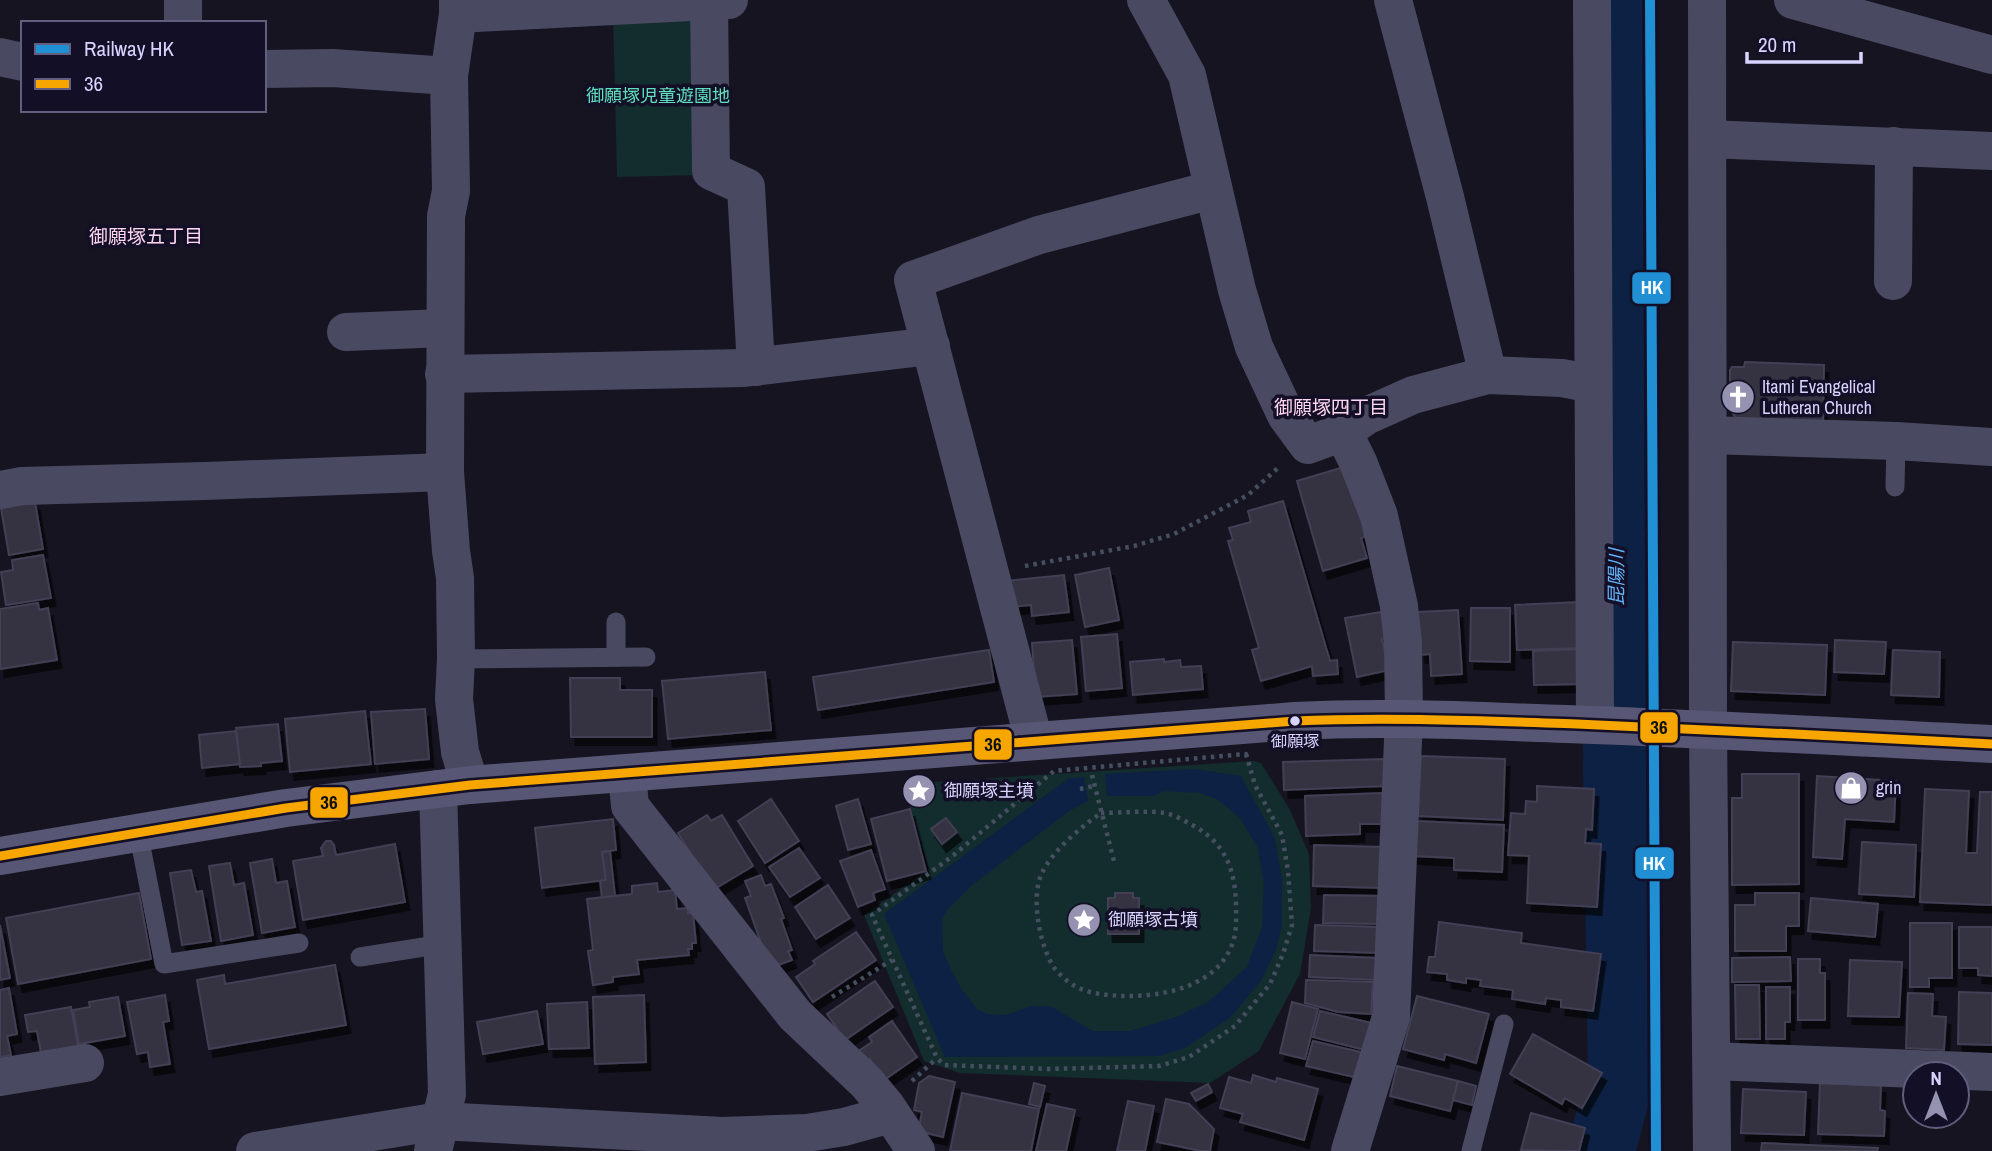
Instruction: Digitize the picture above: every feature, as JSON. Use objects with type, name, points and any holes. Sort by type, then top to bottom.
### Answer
[{"type":"main road","points":[[0,856],[286,808],[454,787],[1294,721],[1404,718],[1610,725],[1992,744]]},
{"type":"street","points":[[183,0],[183,21]]},
{"type":"street","points":[[1146,0],[1186,75],[1212,190],[1254,347],[1286,415],[1358,462],[1379,516],[1399,606],[1403,643],[1404,718],[1391,1017],[1350,1151]]},
{"type":"street","points":[[1393,0],[1488,375]]},
{"type":"street","points":[[1592,0],[1593,384],[1610,725]]},
{"type":"street","points":[[1707,0],[1708,730],[1712,1151]]},
{"type":"street","points":[[1793,0],[1992,55]]},
{"type":"street","points":[[436,1136],[447,1094],[443,944],[454,787],[460,752],[454,699],[455,578],[445,472],[444,374],[446,216],[452,191],[449,76],[458,7],[719,1],[711,171],[746,187],[756,367]]},
{"type":"street","points":[[0,57],[21,62]]},
{"type":"street","points":[[266,69],[332,68],[449,76]]},
{"type":"street","points":[[1707,139],[1992,151]]},
{"type":"street","points":[[1893,281],[1894,146]]},
{"type":"street","points":[[1034,741],[913,279],[1039,235],[1212,190]]},
{"type":"street","points":[[345,331],[445,328]]},
{"type":"street","points":[[444,374],[756,367],[931,346]]},
{"type":"street","points":[[1325,438],[1413,395],[1488,375],[1562,379],[1593,384]]},
{"type":"street","points":[[1708,435],[1992,446]]},
{"type":"street","points":[[0,490],[22,486],[445,472]]},
{"type":"street","points":[[627,773],[630,806],[798,1017],[867,1083],[916,1151]]},
{"type":"street","points":[[1712,1061],[1992,1072]]},
{"type":"street","points":[[0,1077],[86,1062]]},
{"type":"street","points":[[255,1151],[436,1136],[725,1143],[844,1127],[891,1114]]},
{"type":"lane","points":[[1895,487],[1896,441]]},
{"type":"lane","points":[[616,622],[616,657]]},
{"type":"lane","points":[[456,659],[646,657]]},
{"type":"lane","points":[[138,831],[164,964],[299,943]]},
{"type":"lane","points":[[360,957],[443,944]]},
{"type":"lane","points":[[1471,1151],[1504,1024]]},
{"type":"path","points":[[988,568],[1022,567],[1134,546],[1174,534],[1248,495],[1279,467],[1325,438]]},
{"type":"path","points":[[1246,754],[1255,785],[1282,835],[1293,925],[1270,984],[1235,1026],[1189,1057],[1159,1066],[1050,1069],[944,1065],[937,1058],[892,960],[872,915],[950,858],[1054,771],[1246,754]]},
{"type":"path","points":[[1092,774],[1115,865]]},
{"type":"path","points":[[1080,789],[1094,786]]},
{"type":"path","points":[[1101,813],[1165,813],[1192,825],[1216,842],[1229,862],[1235,883],[1236,922],[1233,942],[1223,960],[1209,975],[1184,988],[1158,994],[1101,995],[1076,987],[1056,970],[1045,948],[1038,920],[1036,895],[1042,873],[1074,833],[1101,813]]},
{"type":"path","points":[[798,1017],[892,960]]},
{"type":"green space","name":"御願塚児童遊園地","points":[[695,10],[703,175],[617,177],[613,15]]},
{"type":"green space","points":[[1253,761],[1261,763],[1289,808],[1309,854],[1311,908],[1300,974],[1259,1051],[1210,1083],[960,1073],[924,1061],[864,915],[929,869],[903,784]]},
{"type":"water","points":[[1195,769],[1241,776],[1275,838],[1282,880],[1282,926],[1276,949],[1262,979],[1231,1017],[1185,1048],[1159,1056],[945,1057],[884,914],[1068,779],[1084,777],[1088,801],[1069,811],[971,886],[942,919],[943,950],[950,968],[977,1009],[987,1014],[1006,1015],[1031,1006],[1050,1006],[1093,1031],[1130,1031],[1179,1016],[1208,1002],[1247,967],[1262,927],[1264,885],[1258,848],[1240,818],[1217,799],[1200,793],[1164,791],[1153,796],[1107,796],[1105,774]]},
{"type":"building","points":[[1745,362],[1824,365],[1823,427],[1736,419],[1730,408],[1730,370],[1732,367],[1744,367]]},
{"type":"building","points":[[1344,467],[1369,535],[1361,538],[1367,558],[1323,571],[1297,481]]},
{"type":"building","points":[[1283,501],[1330,661],[1337,660],[1338,674],[1313,676],[1312,666],[1261,681],[1252,650],[1259,648],[1228,541],[1233,540],[1229,528],[1251,522],[1248,511]]},
{"type":"building","points":[[35,502],[43,549],[9,555],[1,508]]},
{"type":"building","points":[[43,555],[51,598],[6,605],[1,572],[13,570],[12,560]]},
{"type":"building","points":[[1109,568],[1119,620],[1085,627],[1075,575]]},
{"type":"building","points":[[1064,575],[1069,612],[1032,616],[1031,605],[1009,607],[1006,581]]},
{"type":"building","points":[[1580,602],[1581,648],[1517,650],[1515,605]]},
{"type":"building","points":[[38,603],[39,610],[48,608],[57,660],[0,669],[0,609]]},
{"type":"building","points":[[1471,608],[1510,608],[1510,662],[1470,661]]},
{"type":"building","points":[[1458,610],[1462,674],[1431,676],[1430,654],[1421,655],[1418,612]]},
{"type":"building","points":[[1381,612],[1387,638],[1382,639],[1389,670],[1357,677],[1345,618]]},
{"type":"building","points":[[1117,634],[1122,688],[1086,691],[1081,637]]},
{"type":"building","points":[[1072,640],[1077,694],[1036,697],[1032,643]]},
{"type":"building","points":[[1835,640],[1886,642],[1884,674],[1834,672]]},
{"type":"building","points":[[1733,642],[1827,645],[1825,695],[1731,691]]},
{"type":"building","points":[[1581,649],[1582,684],[1534,685],[1533,651]]},
{"type":"building","points":[[989,650],[994,682],[818,710],[813,677]]},
{"type":"building","points":[[1893,650],[1940,652],[1939,697],[1891,695]]},
{"type":"building","points":[[1164,659],[1164,662],[1180,660],[1181,667],[1201,666],[1203,689],[1133,695],[1130,662]]},
{"type":"building","points":[[765,672],[771,730],[668,739],[662,681]]},
{"type":"building","points":[[570,678],[620,678],[620,690],[652,690],[652,737],[571,737]]},
{"type":"building","points":[[425,709],[429,759],[375,764],[371,712]]},
{"type":"building","points":[[365,711],[371,764],[290,772],[285,719]]},
{"type":"building","points":[[278,724],[282,761],[240,767],[236,728]]},
{"type":"building","points":[[236,731],[240,764],[202,768],[199,735]]},
{"type":"building","points":[[1421,756],[1505,759],[1503,820],[1418,816]]},
{"type":"building","points":[[1384,759],[1385,786],[1284,790],[1283,762]]},
{"type":"building","points":[[1742,774],[1799,774],[1799,884],[1732,885],[1732,798],[1742,798]]},
{"type":"building","points":[[1817,776],[1896,781],[1894,822],[1845,819],[1842,859],[1813,857]]},
{"type":"building","points":[[1537,786],[1594,789],[1592,830],[1586,829],[1585,843],[1601,844],[1597,907],[1527,903],[1529,856],[1508,855],[1511,813],[1525,814],[1526,801],[1537,802]]},
{"type":"building","points":[[1925,789],[1969,791],[1966,853],[1977,853],[1980,792],[1992,792],[1992,905],[1920,902]]},
{"type":"building","points":[[1383,793],[1384,824],[1360,824],[1360,834],[1306,836],[1305,796]]},
{"type":"building","points":[[771,799],[799,841],[765,863],[738,821]]},
{"type":"building","points":[[858,799],[871,844],[848,850],[836,806]]},
{"type":"building","points":[[910,809],[926,871],[887,881],[871,819]]},
{"type":"building","points":[[707,815],[711,821],[722,815],[753,866],[713,890],[678,833]]},
{"type":"building","points":[[946,818],[957,832],[942,844],[931,829]]},
{"type":"building","points":[[613,819],[616,850],[602,852],[606,880],[542,888],[535,828]]},
{"type":"building","points":[[1415,821],[1504,825],[1502,872],[1454,870],[1454,858],[1413,856]]},
{"type":"building","points":[[326,841],[331,841],[334,845],[336,855],[395,844],[405,902],[303,920],[293,861],[323,856],[321,848]]},
{"type":"building","points":[[1862,842],[1916,845],[1914,897],[1859,894]]},
{"type":"building","points":[[1314,845],[1382,847],[1381,888],[1313,886]]},
{"type":"building","points":[[799,848],[820,878],[790,897],[769,867]]},
{"type":"building","points":[[871,850],[885,889],[873,893],[875,900],[858,907],[840,861]]},
{"type":"building","points":[[610,851],[615,896],[602,898],[600,881],[606,880],[602,852]]},
{"type":"building","points":[[272,859],[276,883],[287,881],[295,927],[262,933],[250,863]]},
{"type":"building","points":[[230,863],[234,885],[244,883],[253,935],[221,941],[209,866]]},
{"type":"building","points":[[191,870],[196,892],[202,891],[211,941],[182,945],[170,873]]},
{"type":"building","points":[[761,875],[765,886],[771,884],[792,950],[788,951],[792,960],[770,968],[745,898],[751,896],[745,881]]},
{"type":"building","points":[[657,883],[658,892],[675,890],[677,909],[688,908],[688,913],[693,913],[696,943],[692,943],[692,949],[688,949],[689,955],[637,960],[639,974],[613,977],[613,982],[593,985],[588,951],[593,950],[587,899],[632,894],[632,886]]},
{"type":"building","points":[[828,885],[850,918],[816,939],[795,907]]},
{"type":"building","points":[[139,893],[151,959],[18,984],[6,918]]},
{"type":"building","points":[[1115,893],[1133,893],[1133,898],[1139,898],[1139,934],[1108,934],[1108,898],[1115,898]]},
{"type":"building","points":[[1755,893],[1799,893],[1799,926],[1786,926],[1786,951],[1735,951],[1735,905],[1755,905]]},
{"type":"building","points":[[1324,895],[1381,896],[1380,924],[1323,923]]},
{"type":"building","points":[[1811,898],[1878,904],[1875,937],[1808,931]]},
{"type":"building","points":[[1439,922],[1522,933],[1521,943],[1601,954],[1593,1011],[1561,1007],[1561,1000],[1546,998],[1545,1004],[1512,999],[1513,990],[1480,986],[1481,980],[1466,978],[1466,983],[1447,980],[1447,974],[1427,972],[1429,957],[1435,957]]},
{"type":"building","points":[[1910,923],[1952,923],[1952,978],[1929,978],[1929,987],[1910,987]]},
{"type":"building","points":[[0,925],[10,978],[0,980]]},
{"type":"building","points":[[1315,925],[1380,927],[1380,953],[1314,951]]},
{"type":"building","points":[[1959,927],[1992,927],[1992,976],[1978,975],[1978,968],[1959,968]]},
{"type":"building","points":[[856,932],[876,960],[813,1002],[796,977],[815,964],[813,961]]},
{"type":"building","points":[[1310,955],[1378,958],[1377,980],[1309,977]]},
{"type":"building","points":[[1790,957],[1791,981],[1732,982],[1732,958]]},
{"type":"building","points":[[1798,959],[1820,959],[1820,973],[1825,973],[1825,1020],[1798,1020]]},
{"type":"building","points":[[1850,960],[1902,962],[1899,1017],[1848,1016]]},
{"type":"building","points":[[335,965],[346,1025],[209,1049],[197,980],[224,975],[225,984]]},
{"type":"building","points":[[1306,980],[1373,982],[1371,1014],[1338,1012],[1305,1003]]},
{"type":"building","points":[[875,981],[893,1007],[845,1040],[827,1014]]},
{"type":"building","points":[[1735,985],[1759,985],[1760,1039],[1736,1039]]},
{"type":"building","points":[[1766,987],[1790,987],[1790,1022],[1785,1022],[1785,1039],[1766,1039]]},
{"type":"building","points":[[9,988],[17,1034],[7,1036],[11,1055],[0,1057],[0,990]]},
{"type":"building","points":[[1959,992],[1992,993],[1992,1045],[1958,1044]]},
{"type":"building","points":[[1908,993],[1933,994],[1932,1016],[1946,1017],[1944,1050],[1906,1048]]},
{"type":"building","points":[[165,995],[169,1021],[163,1022],[170,1064],[150,1067],[148,1052],[137,1054],[127,1002]]},
{"type":"building","points":[[644,995],[646,1062],[595,1064],[593,997]]},
{"type":"building","points":[[1417,996],[1489,1014],[1476,1063],[1445,1054],[1444,1060],[1403,1049]]},
{"type":"building","points":[[118,997],[125,1036],[79,1044],[73,1010],[90,1007],[89,1002]]},
{"type":"building","points":[[587,1002],[589,1048],[549,1049],[547,1004]]},
{"type":"building","points":[[1292,1002],[1318,1009],[1305,1059],[1280,1053]]},
{"type":"building","points":[[71,1007],[78,1046],[41,1053],[37,1031],[28,1032],[25,1015]]},
{"type":"building","points":[[537,1011],[543,1044],[483,1054],[477,1022]]},
{"type":"building","points":[[1320,1011],[1376,1024],[1369,1051],[1313,1037]]},
{"type":"building","points":[[892,1021],[917,1057],[884,1080],[870,1059],[864,1063],[857,1052],[872,1042],[869,1037]]},
{"type":"building","points":[[1533,1034],[1602,1073],[1582,1108],[1565,1098],[1562,1104],[1510,1074]]},
{"type":"building","points":[[1313,1041],[1369,1054],[1363,1079],[1306,1066]]},
{"type":"building","points":[[1397,1066],[1458,1081],[1450,1111],[1390,1096]]},
{"type":"building","points":[[1253,1075],[1276,1082],[1277,1078],[1318,1089],[1304,1140],[1240,1122],[1243,1114],[1220,1108],[1229,1077],[1251,1083]]},
{"type":"building","points":[[929,1076],[955,1082],[943,1137],[922,1132],[919,1127],[922,1112],[914,1110],[919,1083]]},
{"type":"building","points":[[1458,1081],[1476,1086],[1472,1105],[1453,1100]]},
{"type":"building","points":[[1034,1083],[1045,1086],[1040,1107],[1029,1104]]},
{"type":"building","points":[[1820,1083],[1881,1085],[1880,1110],[1885,1111],[1884,1136],[1818,1134]]},
{"type":"building","points":[[1208,1084],[1212,1092],[1196,1101],[1191,1093]]},
{"type":"building","points":[[1743,1089],[1806,1092],[1804,1135],[1741,1133]]},
{"type":"building","points":[[962,1093],[1039,1109],[1031,1151],[950,1151]]},
{"type":"building","points":[[1166,1099],[1189,1104],[1214,1129],[1210,1151],[1157,1142]]},
{"type":"building","points":[[1128,1101],[1154,1106],[1145,1151],[1117,1151]]},
{"type":"building","points":[[1047,1104],[1075,1110],[1066,1151],[1036,1151]]},
{"type":"building","points":[[1531,1113],[1585,1128],[1579,1151],[1521,1150]]},
{"type":"building","points":[[1762,1143],[1878,1148],[1877,1151],[1761,1151]]},
{"type":"waterway","name":"昆陽川","points":[[1601,1151],[1622,1072],[1617,773],[1618,347],[1615,0]]},
{"type":"rail line","name":"HK","points":[[1650,0],[1656,1151]]},
{"type":"transit line","name":"36","points":[[0,856],[286,808],[470,785],[1295,721],[1401,719],[1577,724],[1992,744]]},
{"type":"place","name":"Itami Evangelical Lutheran Church","points":[[1738,397]]},
{"type":"place","name":"御願塚","points":[[1295,721]]},
{"type":"place","name":"grin","points":[[1851,788]]},
{"type":"place","name":"御願塚主墳","points":[[919,791]]},
{"type":"place","name":"御願塚古墳","points":[[1084,920]]},
{"type":"district","name":"御願塚五丁目","points":[[146,236]]},
{"type":"district","name":"御願塚四丁目","points":[[1331,407]]}]
